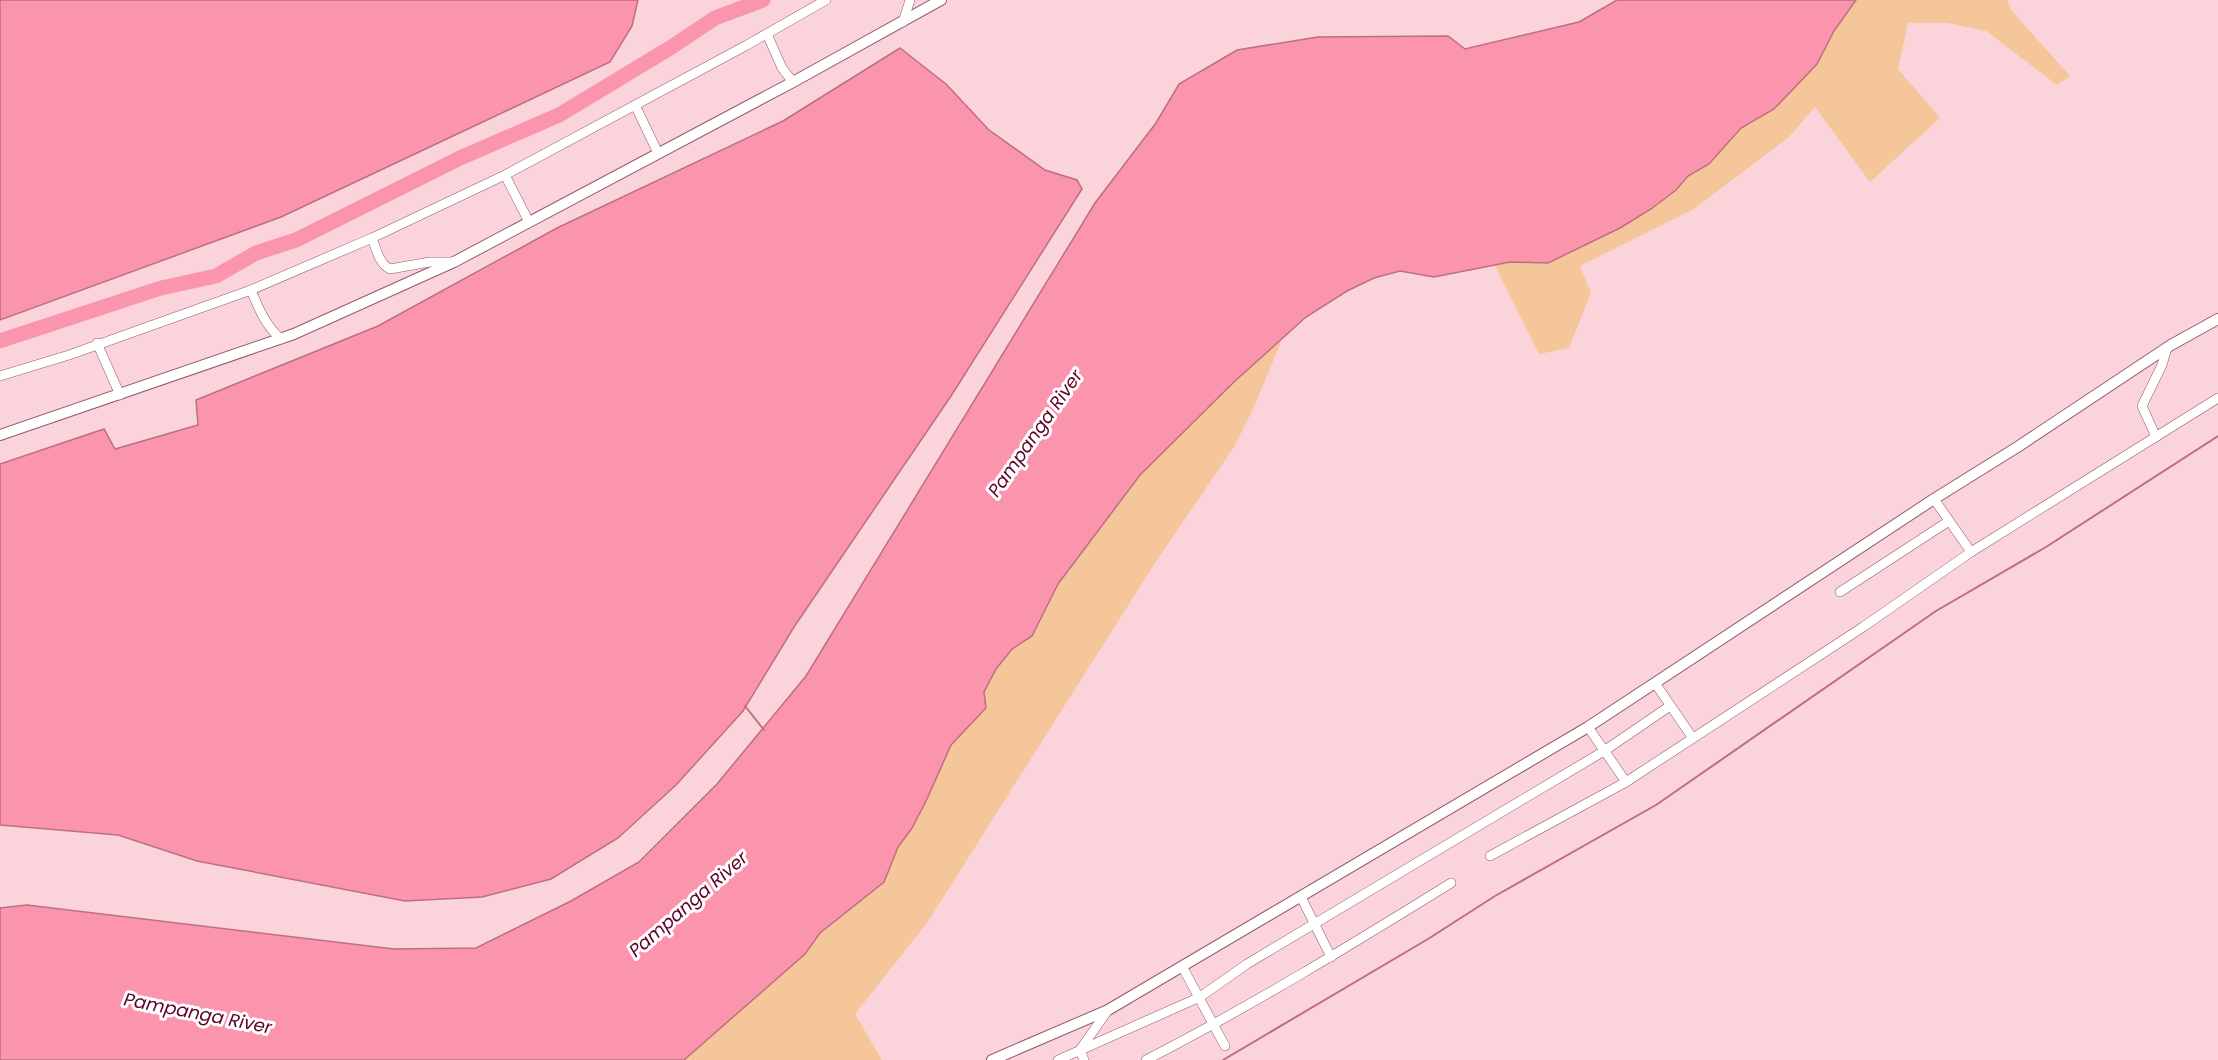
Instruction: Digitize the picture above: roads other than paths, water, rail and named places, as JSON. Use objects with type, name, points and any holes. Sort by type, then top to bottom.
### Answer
[{"type":"street","points":[[0,376],[69,355],[251,290],[372,238],[505,175],[826,0]]},
{"type":"street","points":[[903,22],[910,0]]},
{"type":"street","points":[[0,435],[280,339],[454,262],[793,82],[941,0]]},
{"type":"street","points":[[766,34],[782,68],[793,82]]},
{"type":"street","points":[[635,105],[658,153]]},
{"type":"street","points":[[505,175],[529,222]]},
{"type":"street","points":[[372,238],[381,261],[385,267],[390,269],[430,262],[454,262]]},
{"type":"street","points":[[251,290],[262,317],[270,330],[280,339]]},
{"type":"street","points":[[992,1060],[1108,1010],[1183,968],[1588,727],[2167,348],[2218,319]]},
{"type":"street","points":[[98,343],[120,395]]},
{"type":"street","points":[[2156,437],[2142,406],[2162,365],[2167,348]]},
{"type":"street","points":[[1490,856],[1626,782],[1863,627],[1971,552],[2218,398]]},
{"type":"street","points":[[1934,499],[1971,552]]},
{"type":"street","points":[[1840,592],[1949,521]]},
{"type":"street","points":[[1654,683],[1692,737]]},
{"type":"street","points":[[1058,1060],[1200,997],[1247,964],[1604,751],[1671,706]]},
{"type":"street","points":[[1588,727],[1626,782]]},
{"type":"street","points":[[1146,1060],[1214,1025],[1331,957],[1451,883]]},
{"type":"street","points":[[1301,897],[1331,957]]},
{"type":"street","points":[[1183,968],[1224,1046]]},
{"type":"street","points":[[1080,1050],[1108,1010]]},
{"type":"street","points":[[1080,1050],[1084,1060]]},
{"type":"water","points":[[0,0],[638,0],[632,26],[610,62],[281,217],[0,320]]},
{"type":"water","name":"Pampanga River","points":[[1617,0],[1856,0],[1834,31],[1817,64],[1774,109],[1741,128],[1709,164],[1688,176],[1676,190],[1651,209],[1620,228],[1548,263],[1510,262],[1434,277],[1400,271],[1374,278],[1347,291],[1306,317],[1235,381],[1140,475],[1058,584],[1032,636],[1012,649],[996,669],[984,692],[986,708],[951,745],[912,828],[898,847],[884,882],[820,933],[805,954],[684,1060],[0,1060],[0,908],[27,905],[394,949],[476,948],[571,901],[639,862],[717,784],[806,676],[1095,203],[1156,123],[1179,84],[1237,50],[1318,37],[1448,36],[1465,49],[1579,22]]},
{"type":"water","points":[[900,48],[946,84],[989,130],[1045,170],[1077,180],[1082,189],[951,396],[794,627],[743,711],[676,785],[618,838],[551,879],[482,897],[405,901],[197,861],[118,835],[0,825],[0,464],[104,429],[115,449],[198,425],[196,400],[378,326],[557,228],[783,121]]},
{"type":"waterway","points":[[0,341],[161,288],[216,276],[256,253],[296,240],[460,158],[559,115],[715,18],[763,0]]},
{"type":"waterway","points":[[1223,1060],[1428,939],[1495,896],[1656,805],[1936,611],[2046,547],[2218,436]]},
{"type":"waterway","points":[[745,706],[764,730]]}]
